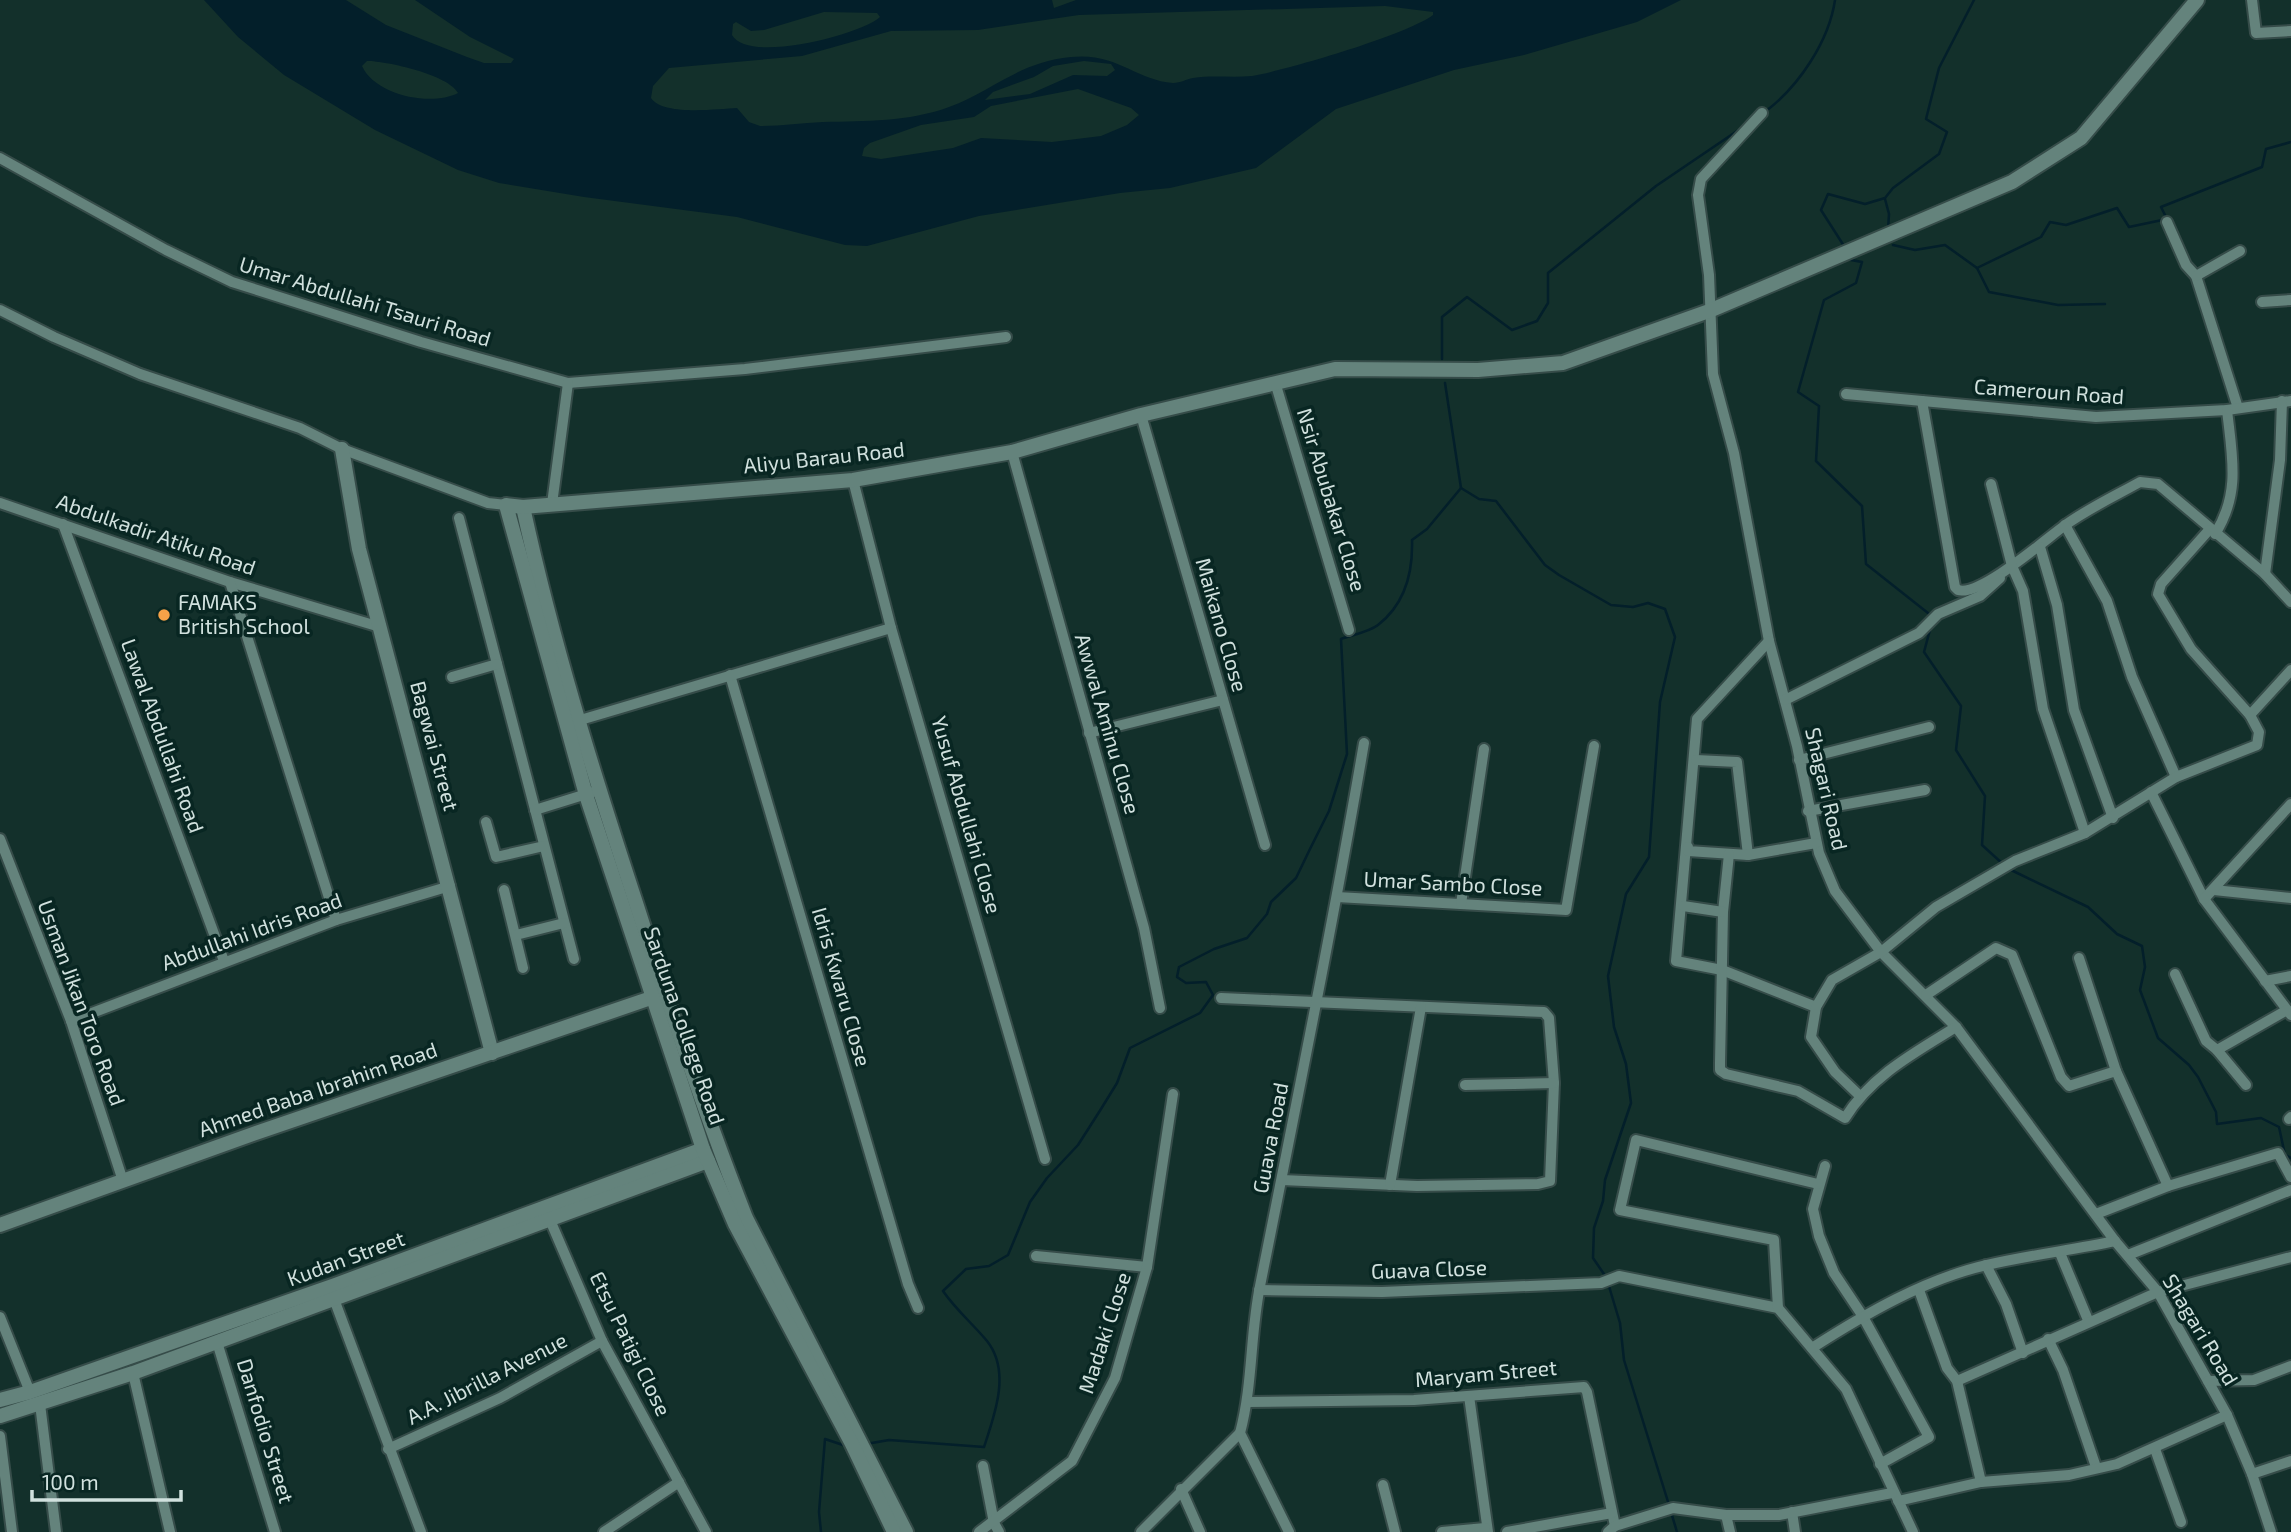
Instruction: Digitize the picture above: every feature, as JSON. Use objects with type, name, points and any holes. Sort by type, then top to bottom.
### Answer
[{"type":"street","name":"Aliyu Barau Road","points":[[506,505],[523,507],[853,480],[1012,452],[1141,415],[1335,369],[1478,370],[1563,363],[1709,311],[2012,182],[2081,138],[2197,0]]},
{"type":"street","points":[[2252,0],[2256,33],[2291,31]]},
{"type":"street","name":"Shagari Road","points":[[1762,113],[1701,180],[1698,195],[1709,275],[1713,374],[1734,453],[1769,641],[1799,760],[1816,843],[1835,891],[1881,952],[1956,1027],[2115,1241],[2158,1292],[2227,1415],[2252,1474],[2271,1532]]},
{"type":"street","name":"Umar Abdullahi Tsauri Road","points":[[0,158],[166,250],[232,282],[421,342],[568,383],[746,369],[1006,337]]},
{"type":"street","points":[[1859,1096],[1815,1045],[1810,1029],[1816,1007],[1832,980],[1881,952],[1936,907],[1998,869],[2085,833],[2176,777],[2257,745],[2259,732],[2250,715],[2191,649],[2158,594],[2161,584],[2228,513],[2232,496],[2233,464],[2232,409],[2196,276],[2186,265],[2168,222]]},
{"type":"street","points":[[2196,276],[2240,251]]},
{"type":"street","points":[[2262,302],[2291,300]]},
{"type":"street","points":[[0,310],[54,337],[140,374],[300,428],[342,449],[488,503],[506,505]]},
{"type":"street","name":"Nsir Abubakar Close","points":[[1275,382],[1349,630]]},
{"type":"street","points":[[552,504],[568,383]]},
{"type":"street","name":"Cameroun Road","points":[[1846,394],[2096,417],[2232,409],[2286,401]]},
{"type":"street","points":[[1922,401],[1955,587],[1963,592],[2012,566],[2040,547],[2065,525],[2140,482],[2147,481],[2158,484],[2265,574],[2291,602]]},
{"type":"street","points":[[2265,574],[2286,401]]},
{"type":"street","name":"Maikano Close","points":[[1141,415],[1265,845]]},
{"type":"street","name":"Bagwai Street","points":[[342,449],[359,549],[492,1052]]},
{"type":"street","name":"Awwal Aminu Close","points":[[1012,452],[1144,928],[1160,1008]]},
{"type":"street","name":"Yusuf Abdullahi Close","points":[[853,480],[891,628],[1045,1159]]},
{"type":"street","points":[[1991,484],[2012,566],[2023,590],[2043,709],[2085,833]]},
{"type":"street","name":"Abdulkadir Atiku Road","points":[[0,503],[230,582],[380,627]]},
{"type":"street","name":"Sarduna College Road","points":[[506,505],[593,792],[651,998],[706,1155],[735,1224],[857,1442]]},
{"type":"street","name":"Sarduna College Road","points":[[523,507],[578,722],[593,792],[742,1207],[857,1442],[894,1532]]},
{"type":"street","points":[[459,518],[574,959]]},
{"type":"street","name":"Lawal Abdullahi Road","points":[[63,524],[224,961]]},
{"type":"street","points":[[2065,525],[2107,601],[2132,677],[2176,777]]},
{"type":"street","points":[[2040,547],[2057,605],[2074,710],[2113,818]]},
{"type":"street","points":[[1785,700],[1919,633],[1933,620],[1980,596],[2012,566]]},
{"type":"street","points":[[230,582],[335,920]]},
{"type":"street","points":[[578,722],[891,628]]},
{"type":"street","points":[[1769,641],[1697,719],[1696,760],[1676,961],[1722,970],[1816,1007]]},
{"type":"street","points":[[452,677],[497,664]]},
{"type":"street","points":[[2250,715],[2291,670]]},
{"type":"street","name":"Idris Kwaru Close","points":[[730,675],[908,1284],[918,1308]]},
{"type":"street","points":[[1089,733],[1223,700]]},
{"type":"street","points":[[1799,760],[1929,727]]},
{"type":"street","name":"Guava Road","points":[[1240,1433],[1248,1402],[1259,1290],[1318,1002],[1364,743]]},
{"type":"street","name":"Umar Sambo Close","points":[[1337,897],[1566,910],[1594,746]]},
{"type":"street","points":[[1461,904],[1484,749]]},
{"type":"street","points":[[1696,760],[1737,762],[1748,855]]},
{"type":"street","points":[[1808,811],[1925,790]]},
{"type":"street","points":[[535,810],[593,792]]},
{"type":"street","points":[[2151,792],[2204,899],[2289,1012],[2217,1050]]},
{"type":"street","points":[[2204,899],[2291,804]]},
{"type":"street","points":[[486,822],[496,857],[544,846]]},
{"type":"street","name":"Usman Jikan Toro Road","points":[[0,839],[71,1021],[123,1181]]},
{"type":"street","points":[[1688,847],[1688,850],[1748,855],[1816,843]]},
{"type":"street","points":[[1729,854],[1723,912],[1720,1070],[1726,1074],[1798,1091],[1845,1118],[1859,1096],[1896,1064],[1956,1027]]},
{"type":"street","name":"Abdullahi Idris Road","points":[[71,1021],[335,920],[450,886]]},
{"type":"street","points":[[504,890],[523,968]]},
{"type":"street","points":[[2214,890],[2291,898]]},
{"type":"street","points":[[1683,906],[1723,912]]},
{"type":"street","points":[[516,935],[564,923]]},
{"type":"street","points":[[1926,995],[1996,948],[2004,949],[2012,955],[2061,1077],[2069,1086],[2116,1071]]},
{"type":"street","points":[[2079,958],[2116,1071],[2168,1186]]},
{"type":"street","points":[[2175,974],[2206,1041],[2246,1085]]},
{"type":"street","points":[[2265,981],[2291,976]]},
{"type":"street","name":"Ahmed Baba Ibrahim Road","points":[[0,1225],[651,998]]},
{"type":"street","points":[[1222,998],[1544,1012],[1549,1018],[1554,1083],[1550,1181],[1538,1184],[1390,1185],[1282,1180]]},
{"type":"street","points":[[1390,1185],[1421,1007]]},
{"type":"street","points":[[1465,1085],[1554,1083]]},
{"type":"street","name":"Madaki Close","points":[[979,1532],[997,1527],[1072,1461],[1115,1378],[1147,1267],[1173,1094]]},
{"type":"street","points":[[1818,1184],[1636,1140],[1620,1210],[1774,1241],[1778,1308],[1846,1389],[1913,1532]]},
{"type":"street","points":[[2096,1214],[2168,1186],[2278,1153],[2291,1177]]},
{"type":"street","points":[[0,1416],[133,1373],[334,1300],[550,1220],[706,1155]]},
{"type":"street","name":"Kudan Street","points":[[0,1399],[30,1392],[706,1155]]},
{"type":"street","points":[[1825,1166],[1813,1209],[1819,1236],[1834,1273],[1862,1315],[1929,1437],[1880,1464]]},
{"type":"street","points":[[2128,1255],[2291,1190]]},
{"type":"street","name":"Etsu Patigi Close","points":[[550,1220],[602,1341],[706,1532]]},
{"type":"street","points":[[1812,1348],[1862,1315],[1986,1265],[2115,1241]]},
{"type":"street","points":[[2060,1252],[2088,1320]]},
{"type":"street","points":[[1037,1256],[1147,1267]]},
{"type":"street","points":[[1957,1381],[2023,1353],[2088,1320],[2158,1292],[2291,1257]]},
{"type":"street","points":[[1986,1265],[2006,1304],[2023,1353]]},
{"type":"street","name":"Guava Close","points":[[1259,1290],[1382,1292],[1601,1283],[1619,1276],[1778,1308]]},
{"type":"street","points":[[1919,1290],[1947,1368],[1957,1381],[1981,1482]]},
{"type":"street","points":[[334,1300],[421,1532]]},
{"type":"street","points":[[0,1317],[30,1392]]},
{"type":"street","points":[[2049,1339],[2063,1370],[2096,1467]]},
{"type":"street","name":"A.A. Jibrilla Avenue","points":[[388,1449],[500,1398],[602,1341]]},
{"type":"street","name":"Danfodio Street","points":[[217,1342],[275,1532]]},
{"type":"street","points":[[2208,1381],[2254,1380],[2291,1366]]},
{"type":"street","points":[[133,1373],[170,1532]]},
{"type":"street","name":"Maryam Street","points":[[1248,1402],[1414,1401],[1584,1387],[1612,1513],[1612,1529]]},
{"type":"street","points":[[1442,1532],[1487,1530],[1469,1396]]},
{"type":"street","points":[[40,1404],[56,1532]]},
{"type":"street","points":[[1612,1529],[1669,1509],[1726,1516],[1792,1512],[1981,1482],[2069,1475],[2117,1464],[2155,1450],[2227,1415]]},
{"type":"street","points":[[1141,1532],[1181,1489],[1240,1433],[1289,1532]]},
{"type":"street","points":[[0,1436],[12,1532]]},
{"type":"street","points":[[2155,1450],[2180,1522]]},
{"type":"street","name":"Sarduna College Road","points":[[864,1458],[906,1532]]},
{"type":"street","points":[[2252,1474],[2291,1461]]},
{"type":"street","points":[[983,1466],[997,1527]]},
{"type":"street","points":[[604,1532],[679,1482]]},
{"type":"street","points":[[1383,1485],[1395,1532]]},
{"type":"street","points":[[1181,1489],[1200,1532]]},
{"type":"street","points":[[1792,1512],[1795,1532]]},
{"type":"street","points":[[1507,1532],[1612,1513]]},
{"type":"street","points":[[1726,1516],[1730,1532]]},
{"type":"water","points":[[204,0],[346,0],[386,25],[467,57],[484,63],[511,63],[514,59],[470,37],[415,0],[1052,0],[1054,8],[1076,0],[1681,0],[1637,22],[1524,55],[1454,70],[1336,109],[1256,168],[1170,188],[1120,193],[979,216],[867,246],[845,245],[737,217],[499,183],[458,170],[375,130],[284,75],[238,37]],"holes":[[[1385,6],[1433,12],[1433,15],[1419,23],[1373,42],[1252,76],[1200,77],[1173,83],[1148,77],[1113,62],[1071,57],[1021,71],[949,107],[902,118],[760,126],[749,122],[737,108],[678,109],[657,104],[651,98],[653,86],[669,68],[802,56],[891,31],[978,30],[1079,15]],[[824,12],[877,13],[880,17],[869,24],[829,38],[781,47],[759,47],[742,43],[732,35],[733,24],[736,22],[751,31],[764,30]],[[367,61],[417,70],[443,80],[458,93],[433,99],[405,96],[379,84],[362,66]],[[1084,61],[1111,64],[1115,70],[1107,76],[1073,75],[1030,94],[985,100],[993,92],[1034,77],[1053,66]],[[1078,89],[1131,108],[1139,115],[1127,125],[1101,136],[1052,142],[981,138],[953,148],[881,159],[862,156],[864,148],[870,143],[921,125],[974,117],[991,106]]]},
{"type":"waterway","points":[[1766,111],[1790,89],[1811,62],[1832,16],[1835,0]]},
{"type":"waterway","points":[[1844,246],[1821,210],[1828,194],[1865,204],[1885,198],[1893,188],[1939,154],[1947,132],[1926,119],[1939,68],[1974,0]]},
{"type":"waterway","points":[[1442,359],[1442,317],[1467,297],[1512,330],[1537,321],[1548,303],[1548,273],[1656,186],[1740,129]]},
{"type":"waterway","points":[[1977,268],[2041,237],[2050,222],[2066,225],[2117,208],[2129,227],[2167,219],[2161,207],[2262,167],[2266,149],[2291,142]]},
{"type":"waterway","points":[[1885,199],[1889,214],[1888,230]]},
{"type":"waterway","points":[[1893,245],[1915,250],[1945,245],[1977,268],[1989,292],[2058,305],[2105,304]]},
{"type":"waterway","points":[[1851,260],[1862,262],[1856,283],[1824,300],[1798,392],[1819,406],[1816,461],[1862,506],[1866,564],[1933,617]]},
{"type":"waterway","points":[[866,1444],[889,1440],[984,1447],[999,1393],[998,1366],[987,1341],[943,1291],[966,1269],[989,1266],[1008,1255],[1030,1202],[1047,1178],[1078,1145],[1117,1083],[1130,1048],[1200,1013],[1213,995],[1206,982],[1186,983],[1177,977],[1179,967],[1214,949],[1247,938],[1267,914],[1271,902],[1296,878],[1329,811],[1347,754],[1341,639],[1374,627],[1395,607],[1406,587],[1412,540],[1427,529],[1461,488],[1445,383]]},
{"type":"waterway","points":[[1461,488],[1479,499],[1496,501],[1545,565],[1559,575],[1611,605],[1633,607],[1648,603],[1665,609],[1675,637],[1660,702],[1649,857],[1626,894],[1608,976],[1614,1027],[1626,1064],[1631,1103],[1605,1180],[1603,1201],[1594,1228],[1593,1258],[1606,1277]]},
{"type":"waterway","points":[[1931,626],[1924,652],[1961,706],[1956,750],[1985,796],[1982,845],[2004,865]]},
{"type":"waterway","points":[[2009,869],[2088,907],[2117,934],[2142,946],[2145,967],[2140,990],[2158,1038],[2189,1065],[2198,1077],[2216,1112],[2217,1124],[2261,1118],[2279,1127],[2285,1155],[2291,1158]]},
{"type":"waterway","points":[[1608,1283],[1620,1323],[1624,1360],[1669,1505]]},
{"type":"waterway","points":[[821,1532],[819,1512],[825,1439],[846,1446]]},
{"type":"waterway","points":[[1671,1512],[1677,1532]]},
{"type":"place","name":"FAMAKS British School","points":[[164,615]]}]
